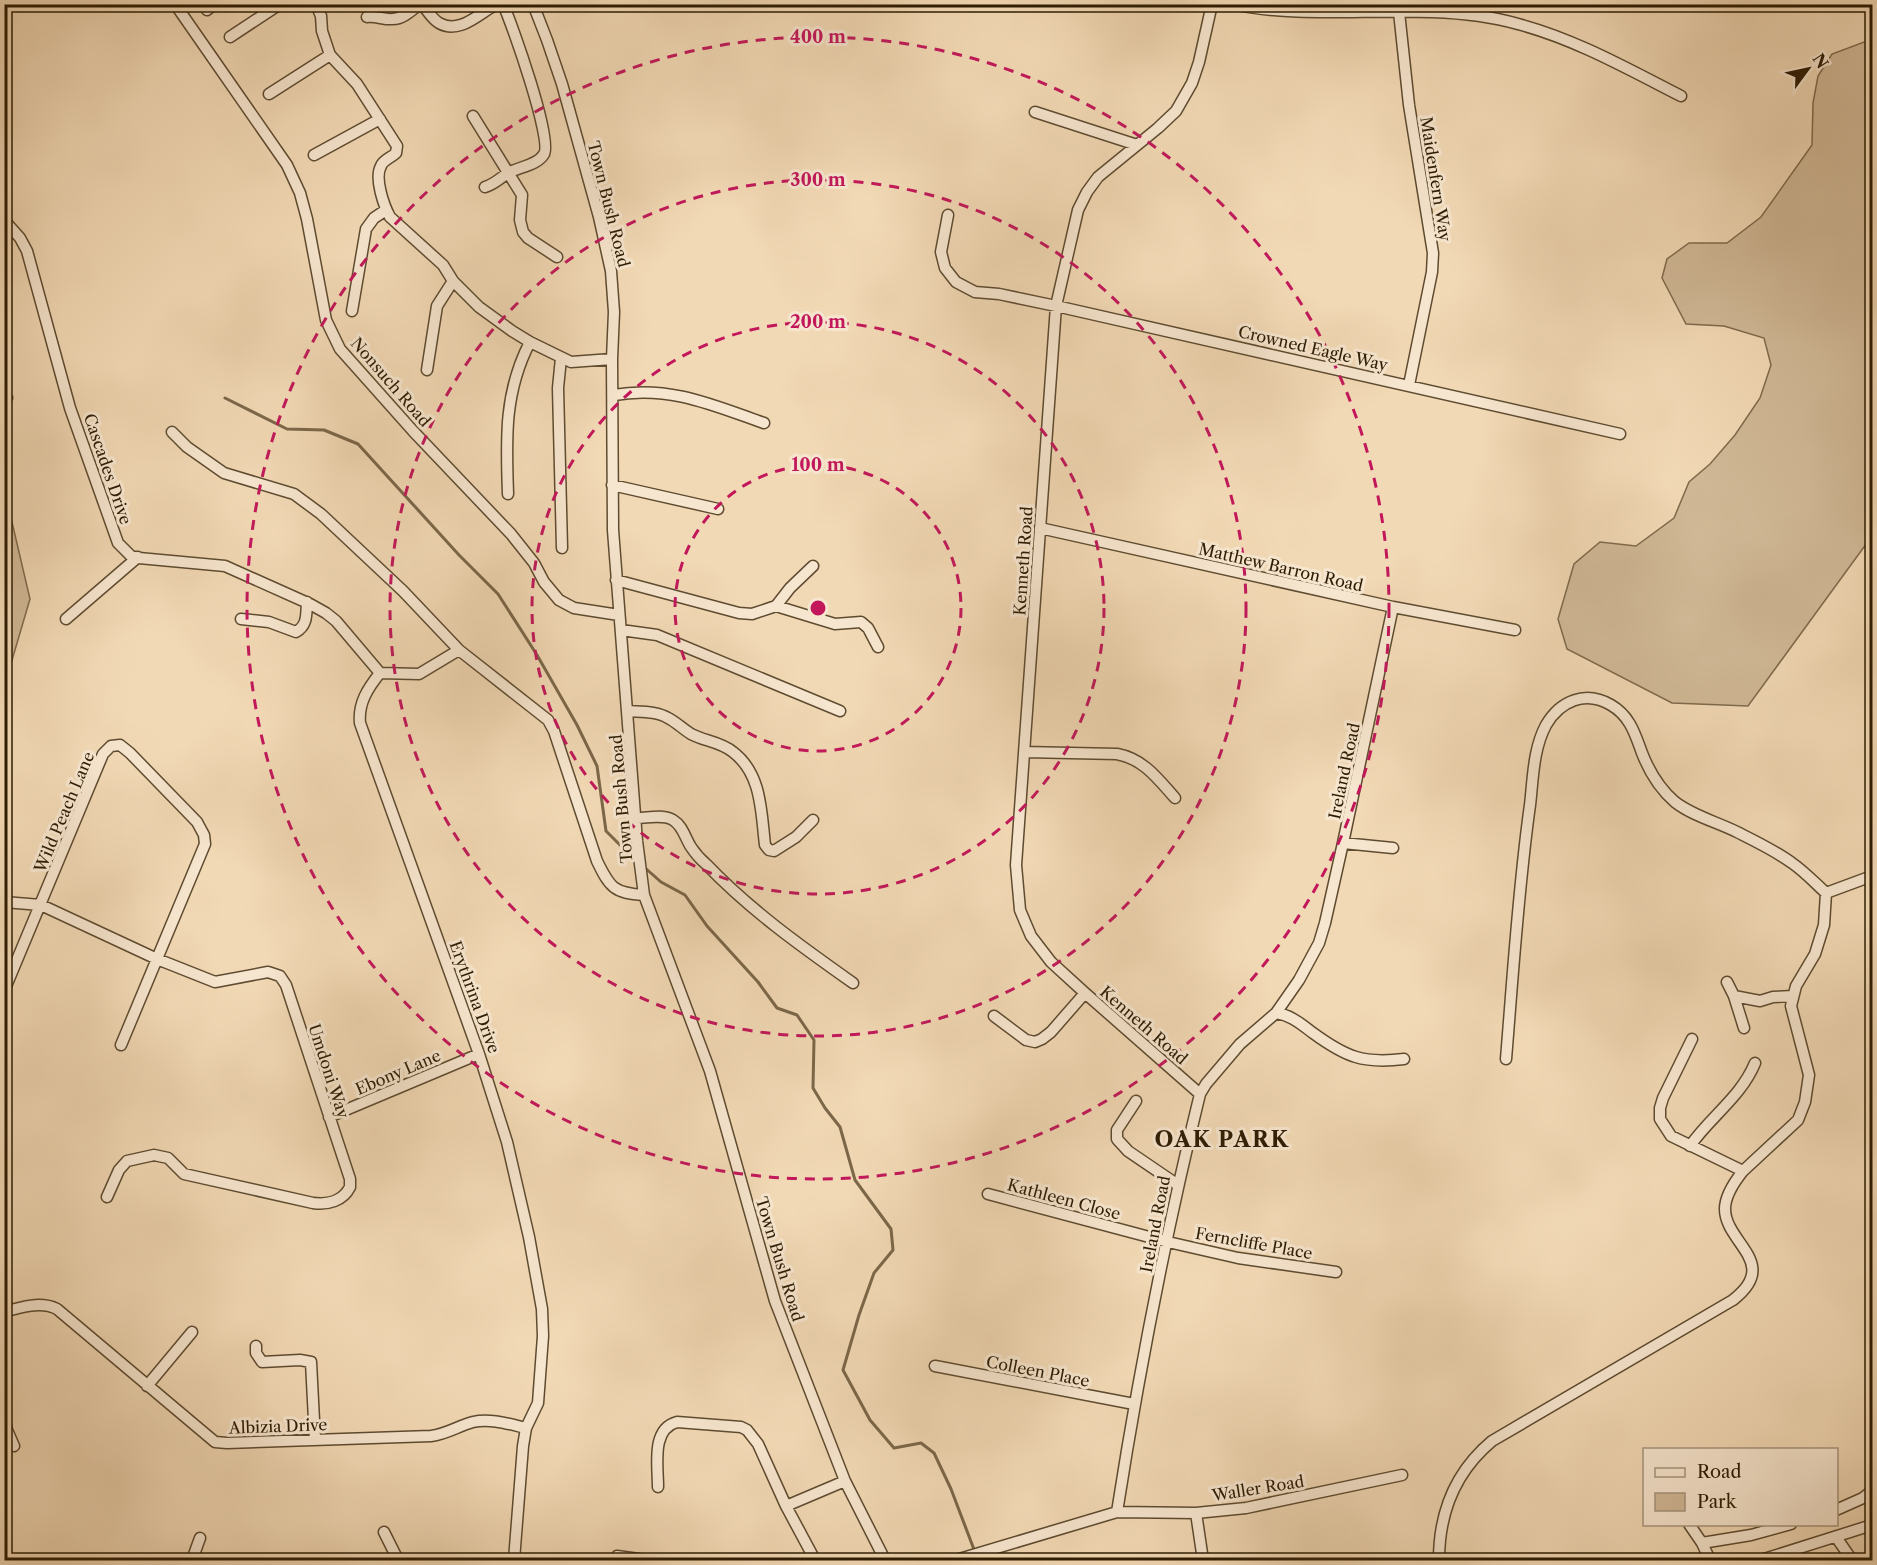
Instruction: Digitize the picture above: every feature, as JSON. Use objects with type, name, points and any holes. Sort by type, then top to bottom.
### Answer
[{"type":"street","name":"Nonsuch Road","points":[[175,4],[287,165],[300,193],[307,219],[326,320],[340,349],[413,431],[511,534],[559,600],[574,608],[619,615]]},
{"type":"street","points":[[230,37],[280,4]]},
{"type":"street","points":[[316,4],[330,55],[357,84],[397,146],[396,153],[380,167],[379,181],[386,210],[397,225],[442,266],[453,281],[479,307],[530,342],[571,362],[612,359]]},
{"type":"street","points":[[367,17],[378,16],[394,20],[421,4],[438,23],[450,26],[466,24],[497,4]]},
{"type":"street","points":[[485,187],[495,184],[507,173],[536,161],[544,155],[546,147],[519,46],[503,4]]},
{"type":"street","name":"Kenneth Road","points":[[1200,1094],[1084,993],[1051,962],[1030,936],[1020,910],[1016,865],[1056,306],[1078,210],[1098,177],[1176,111],[1199,62],[1212,4]]},
{"type":"street","points":[[1232,4],[1277,12],[1460,14],[1519,24],[1618,64],[1681,96]]},
{"type":"street","name":"Town Bush Road","points":[[536,7],[562,84],[608,255],[614,312],[612,485],[616,580],[637,818],[637,841],[644,896],[710,1071],[775,1301],[845,1482],[885,1560]]},
{"type":"street","name":"Maidenfern Way","points":[[1399,12],[1409,105],[1433,253],[1432,272],[1409,385]]},
{"type":"street","points":[[269,94],[330,55]]},
{"type":"street","points":[[1035,112],[1137,145]]},
{"type":"street","points":[[473,116],[522,195],[520,220],[523,232],[528,238],[557,257]]},
{"type":"street","points":[[314,156],[380,119]]},
{"type":"street","points":[[352,311],[366,229],[374,218],[386,210]]},
{"type":"street","name":"Crowned Eagle Way","points":[[948,215],[941,252],[945,268],[956,282],[975,292],[999,294],[1056,306],[1620,434]]},
{"type":"street","name":"Cascades Drive","points":[[4,220],[20,238],[27,251],[70,408],[118,543],[131,556],[138,557]]},
{"type":"street","points":[[427,370],[437,306],[453,281]]},
{"type":"street","points":[[508,494],[506,444],[511,392],[515,374],[530,342]]},
{"type":"street","points":[[561,358],[558,388],[562,548]]},
{"type":"street","points":[[614,395],[634,391],[674,394],[764,423]]},
{"type":"street","points":[[172,432],[187,447],[224,473],[294,494],[321,514],[404,591],[459,650],[548,720],[554,731],[597,861],[605,876],[610,884],[622,893],[644,896]]},
{"type":"street","points":[[612,485],[718,509]]},
{"type":"street","name":"Matthew Barron Road","points":[[1040,528],[1394,608],[1515,630]]},
{"type":"street","points":[[66,619],[138,557],[225,566],[307,603],[336,621],[380,673],[419,674],[459,650]]},
{"type":"street","points":[[616,580],[739,613],[752,614],[776,606],[790,588],[813,566]]},
{"type":"street","points":[[241,619],[269,622],[296,632],[304,627],[307,603]]},
{"type":"street","points":[[776,606],[836,624],[861,622],[868,628],[878,647]]},
{"type":"street","name":"Ireland Road","points":[[1117,1512],[1134,1404],[1178,1185],[1200,1094],[1212,1076],[1240,1044],[1276,1013],[1299,980],[1319,943],[1394,608]]},
{"type":"street","points":[[621,630],[657,635],[840,711]]},
{"type":"street","name":"Erythrina Drive","points":[[380,673],[361,704],[360,723],[479,1054],[507,1142],[529,1238],[542,1309],[543,1336],[538,1403],[526,1428],[514,1560]]},
{"type":"street","points":[[1439,1560],[1439,1539],[1449,1500],[1467,1465],[1477,1453],[1492,1441],[1721,1308],[1742,1293],[1752,1276],[1752,1267],[1749,1256],[1730,1224],[1725,1209],[1728,1195],[1743,1171],[1798,1120],[1809,1086],[1809,1075],[1791,1006],[1796,986],[1815,954],[1824,925],[1826,893],[1790,861],[1736,831],[1695,814],[1675,802],[1648,767],[1630,723],[1620,711],[1596,699],[1577,698],[1565,703],[1546,725],[1540,738],[1520,887],[1506,1059]]},
{"type":"street","points":[[628,711],[666,716],[691,734],[734,752],[756,782],[765,845],[769,850],[774,851],[796,837],[813,820]]},
{"type":"street","name":"Wild Peach Lane","points":[[4,991],[103,754],[111,746],[120,745],[197,822],[204,835],[203,850],[120,1045]]},
{"type":"street","points":[[1024,752],[1126,755],[1137,760],[1149,770],[1175,798]]},
{"type":"street","points":[[637,818],[672,819],[680,826],[690,845],[704,863],[747,903],[853,983]]},
{"type":"street","points":[[1343,843],[1393,848]]},
{"type":"street","points":[[1826,893],[1872,876]]},
{"type":"street","name":"Umdoni Way","points":[[4,902],[41,905],[157,959],[215,982],[268,972],[279,976],[286,985],[351,1187],[338,1200],[325,1204],[313,1203],[181,1173],[168,1158],[154,1155],[127,1161],[119,1170],[107,1197]]},
{"type":"street","points":[[1727,982],[1744,1028]]},
{"type":"street","points":[[994,1016],[1026,1040],[1035,1042],[1051,1032],[1084,993]]},
{"type":"street","points":[[1734,996],[1760,1001],[1773,997],[1793,996]]},
{"type":"street","points":[[1276,1013],[1293,1019],[1342,1052],[1355,1058],[1379,1062],[1404,1059]]},
{"type":"street","points":[[1692,1039],[1660,1108],[1660,1119],[1671,1136],[1743,1171]]},
{"type":"street","name":"Ebony Lane","points":[[328,1117],[479,1054]]},
{"type":"street","points":[[1690,1146],[1744,1086],[1755,1063]]},
{"type":"street","points":[[1136,1101],[1117,1130],[1117,1139],[1128,1151],[1178,1185]]},
{"type":"street","name":"Kathleen Close","points":[[988,1194],[1168,1242]]},
{"type":"street","name":"Ferncliffe Place","points":[[1168,1242],[1250,1260],[1336,1272]]},
{"type":"street","name":"Albizia Drive","points":[[4,1312],[39,1305],[49,1305],[57,1309],[214,1442],[431,1436],[445,1434],[473,1422],[482,1421],[526,1428]]},
{"type":"street","points":[[147,1386],[192,1332]]},
{"type":"street","points":[[256,1346],[256,1353],[262,1362],[300,1360],[311,1362],[315,1440]]},
{"type":"street","name":"Colleen Place","points":[[935,1366],[1134,1404]]},
{"type":"street","points":[[4,1418],[14,1446]]},
{"type":"street","points":[[658,1486],[659,1437],[670,1424],[677,1422],[741,1427],[747,1430],[758,1444],[786,1506],[815,1560]]},
{"type":"street","name":"Waller Road","points":[[1117,1512],[1196,1513],[1246,1508],[1402,1475]]},
{"type":"street","points":[[786,1506],[845,1482]]},
{"type":"street","points":[[1838,1509],[1851,1505],[1872,1491]]},
{"type":"street","points":[[959,1560],[1117,1512]]},
{"type":"street","points":[[1196,1513],[1203,1560]]},
{"type":"street","points":[[1761,1560],[1872,1525]]},
{"type":"street","points":[[1690,1526],[1709,1558]]},
{"type":"street","points":[[1702,1543],[1751,1535],[1784,1526]]},
{"type":"street","points":[[384,1532],[398,1560]]},
{"type":"street","points":[[1836,1537],[1852,1560]]},
{"type":"street","points":[[192,1560],[200,1538]]},
{"type":"street","points":[[617,1556],[646,1560]]},
{"type":"green space","points":[[1872,39],[1872,536],[1748,706],[1672,703],[1567,649],[1558,619],[1574,564],[1600,542],[1636,546],[1674,518],[1689,482],[1710,464],[1735,435],[1760,398],[1771,365],[1764,338],[1724,326],[1686,324],[1662,278],[1667,259],[1689,243],[1727,243],[1761,217],[1812,145],[1813,103],[1818,76],[1832,54]]},
{"type":"green space","points":[[4,488],[30,599],[5,684],[4,684]]},
{"type":"waterway","points":[[225,398],[287,429],[324,430],[358,444],[459,555],[498,594],[537,655],[577,725],[597,766],[606,831],[636,861]]},
{"type":"waterway","points":[[644,867],[661,882],[685,895],[707,926],[758,982],[777,1008],[797,1015],[814,1040],[813,1088],[840,1127],[855,1180],[891,1229],[893,1250],[874,1273],[843,1370],[870,1420],[894,1448],[921,1443],[934,1453],[951,1489],[978,1560]]},
{"type":"district","name":"OAK PARK","points":[[1222,1139]]}]
